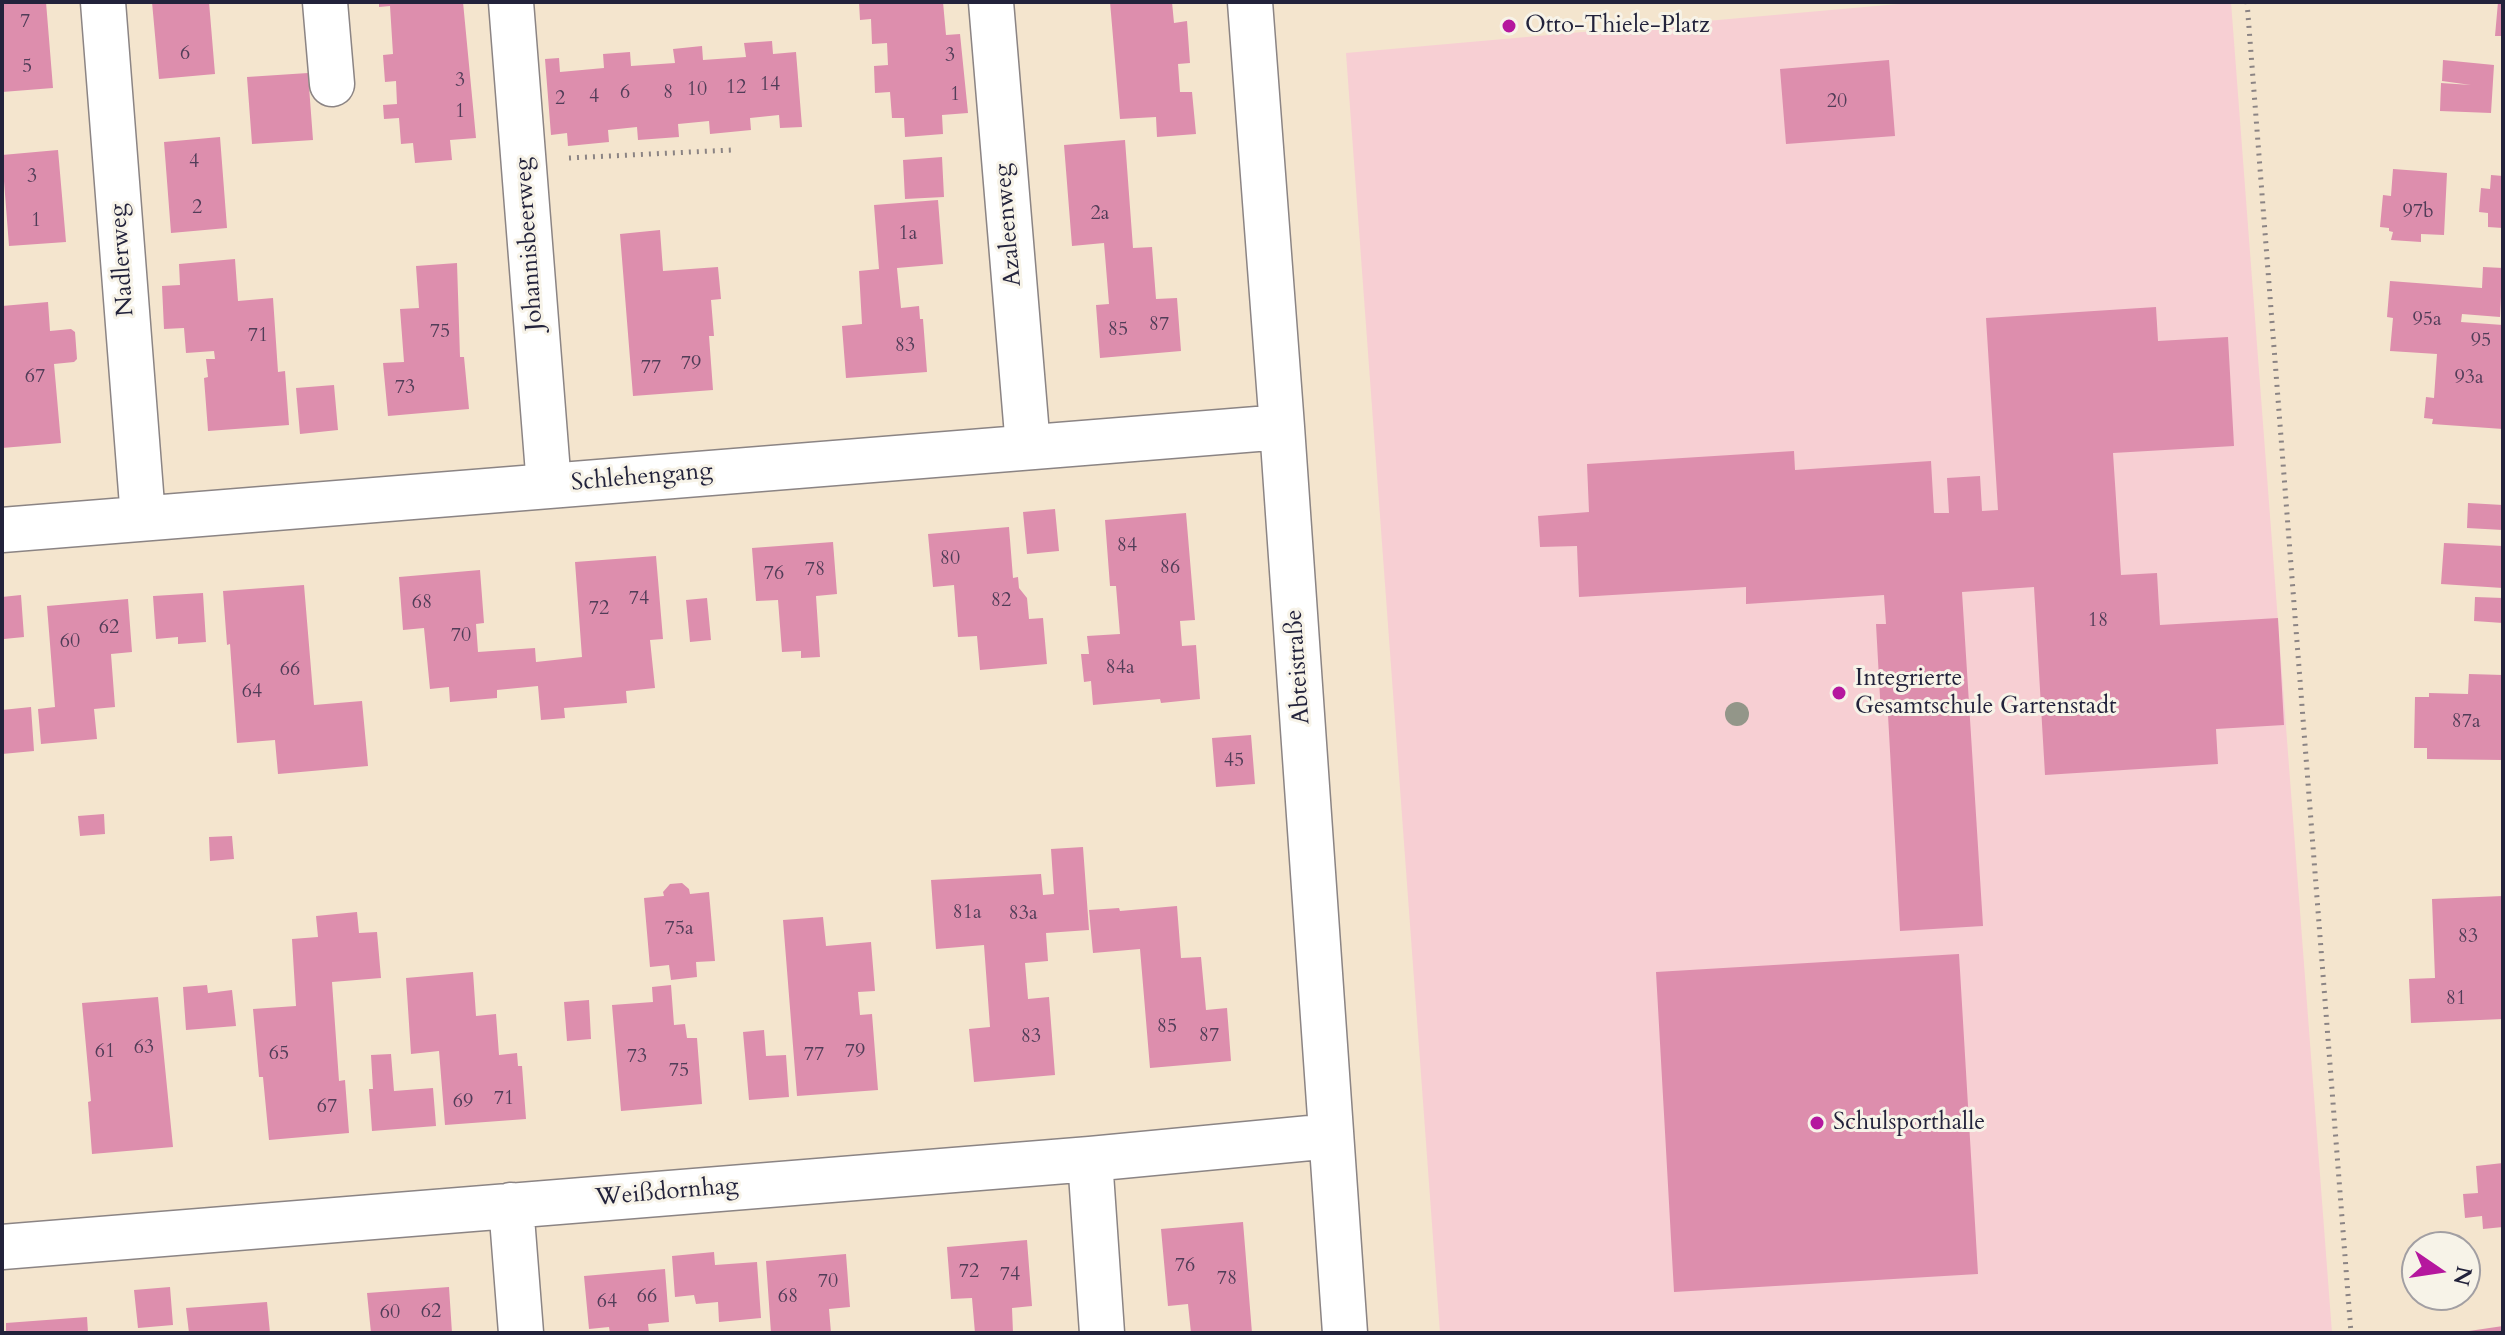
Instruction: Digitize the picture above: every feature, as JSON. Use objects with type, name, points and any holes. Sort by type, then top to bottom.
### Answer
[{"type":"street","name":"Nadlerweg","points":[[103,2],[143,518]]},
{"type":"street","points":[[325,2],[332,84]]},
{"type":"street","name":"Johannisbeerweg","points":[[511,2],[549,486]]},
{"type":"street","name":"Azaleenweg","points":[[991,2],[1028,447]]},
{"type":"street","name":"Abteistraße","points":[[1250,2],[1345,1333]]},
{"type":"street","name":"Schlehengang","points":[[2,530],[1282,427]]},
{"type":"street","name":"Weißdornhag","points":[[2,1247],[1090,1159],[1331,1136]]},
{"type":"street","points":[[1090,1159],[1102,1333]]},
{"type":"street","points":[[511,1205],[521,1333]]},
{"type":"path","points":[[2247,2],[2351,1333]]},
{"type":"path","points":[[524,161],[732,150]]},
{"type":"shaded area","name":"Integrierte Gesamtschule Gartenstadt","points":[[1921,2],[2231,2],[2332,1333],[1440,1333],[1346,53]]},
{"type":"building","points":[[2,2],[46,2],[53,88],[2,92]]},
{"type":"building","points":[[152,2],[209,2],[215,74],[159,79]]},
{"type":"building","points":[[379,2],[463,2],[476,138],[450,140],[452,160],[415,163],[413,143],[401,144],[399,118],[384,119],[383,105],[397,104],[396,81],[385,82],[383,55],[393,54],[390,6],[379,7]]},
{"type":"building","points":[[859,2],[943,2],[946,35],[960,34],[968,113],[942,115],[943,134],[905,137],[904,118],[892,118],[890,92],[875,93],[874,66],[888,65],[887,43],[872,44],[871,19],[860,20]]},
{"type":"building","points":[[1110,2],[1172,2],[1174,23],[1187,21],[1190,63],[1178,64],[1180,92],[1192,92],[1196,134],[1157,137],[1156,117],[1120,119]]},
{"type":"building","points":[[2498,2],[2503,2],[2503,36],[2495,36]]},
{"type":"building","points":[[772,41],[773,54],[796,52],[802,127],[780,128],[779,115],[750,118],[751,130],[710,134],[709,121],[678,124],[679,137],[638,140],[637,127],[608,130],[609,142],[568,146],[567,133],[551,135],[545,59],[559,58],[560,72],[604,68],[603,54],[630,52],[631,66],[675,63],[673,49],[702,46],[703,60],[746,57],[744,43]]},
{"type":"building","points":[[1889,60],[1895,136],[1786,144],[1780,69]]},
{"type":"building","points":[[2443,60],[2494,65],[2491,113],[2440,111],[2441,83],[2471,85],[2442,81]]},
{"type":"building","points":[[308,73],[313,140],[252,144],[247,77]]},
{"type":"building","points":[[220,137],[227,228],[171,233],[164,142]]},
{"type":"building","points":[[1125,140],[1133,248],[1152,247],[1156,299],[1177,298],[1181,351],[1100,358],[1096,305],[1109,304],[1104,243],[1072,246],[1064,145]]},
{"type":"building","points":[[58,150],[66,242],[9,246],[2,155]]},
{"type":"building","points":[[942,157],[944,197],[905,199],[903,160]]},
{"type":"building","points":[[2393,169],[2447,173],[2444,235],[2421,234],[2421,242],[2391,240],[2393,232],[2380,227],[2383,195],[2391,196]]},
{"type":"building","points":[[2491,175],[2503,176],[2503,228],[2488,227],[2488,213],[2479,212],[2481,188],[2490,189]]},
{"type":"building","points":[[938,200],[943,264],[897,268],[901,308],[919,306],[920,319],[923,319],[927,372],[846,378],[842,326],[862,324],[859,271],[879,269],[874,205]]},
{"type":"building","points":[[660,230],[663,271],[718,267],[721,299],[711,300],[714,336],[709,336],[713,390],[633,396],[620,234]]},
{"type":"building","points":[[235,259],[238,301],[273,298],[278,372],[285,371],[289,425],[208,431],[204,378],[208,377],[206,359],[215,359],[214,351],[186,353],[184,328],[164,329],[162,286],[180,285],[179,264]]},
{"type":"building","points":[[457,263],[460,357],[464,357],[469,409],[388,416],[383,363],[404,362],[400,309],[419,308],[416,266]]},
{"type":"building","points":[[2483,267],[2503,268],[2500,317],[2462,314],[2461,322],[2503,325],[2503,429],[2432,424],[2433,419],[2424,418],[2426,397],[2434,398],[2437,354],[2390,351],[2393,318],[2387,317],[2390,281],[2482,288]]},
{"type":"building","points":[[48,302],[50,331],[71,329],[75,332],[77,359],[54,364],[61,443],[2,448],[2,306]]},
{"type":"building","points":[[2156,307],[2158,341],[2228,337],[2234,446],[2113,453],[2121,575],[2157,573],[2160,625],[2278,618],[2284,725],[2216,729],[2218,764],[2045,775],[2034,587],[1962,592],[1983,926],[1900,931],[1888,715],[1881,715],[1876,624],[1886,624],[1884,595],[1746,604],[1746,587],[1579,597],[1577,546],[1540,547],[1538,516],[1589,512],[1587,464],[1794,451],[1795,470],[1931,461],[1934,513],[1949,513],[1947,478],[1980,476],[1982,511],[1998,510],[1986,318]]},
{"type":"building","points":[[334,385],[338,430],[300,434],[296,388]]},
{"type":"building","points":[[2468,503],[2503,505],[2503,530],[2467,528]]},
{"type":"building","points":[[1055,509],[1059,551],[1027,554],[1023,512]]},
{"type":"building","points":[[1186,513],[1195,620],[1180,621],[1182,646],[1196,645],[1200,699],[1093,705],[1091,681],[1084,682],[1081,654],[1089,654],[1087,636],[1120,634],[1116,586],[1110,586],[1105,520]]},
{"type":"building","points":[[1009,527],[1013,578],[1018,577],[1019,588],[1027,598],[1029,619],[1043,618],[1047,664],[980,670],[977,636],[958,637],[954,585],[933,587],[928,534]]},
{"type":"building","points":[[833,542],[837,594],[816,596],[820,657],[801,658],[801,651],[782,652],[778,600],[756,601],[752,548]]},
{"type":"building","points":[[2444,543],[2503,546],[2503,588],[2441,584]]},
{"type":"building","points":[[656,556],[663,639],[650,640],[655,688],[626,691],[627,703],[564,708],[565,718],[541,720],[538,686],[497,690],[497,698],[450,702],[449,687],[430,689],[424,628],[403,630],[399,577],[480,570],[484,623],[476,624],[478,652],[535,648],[536,662],[582,657],[575,562]]},
{"type":"building","points":[[304,585],[314,705],[362,701],[368,766],[278,774],[275,740],[237,743],[223,591]]},
{"type":"building","points":[[203,593],[206,642],[178,644],[178,637],[156,639],[153,596]]},
{"type":"building","points":[[21,595],[24,637],[4,639],[2,597]]},
{"type":"building","points":[[2475,597],[2503,598],[2503,623],[2474,621]]},
{"type":"building","points":[[707,598],[711,640],[690,642],[686,600]]},
{"type":"building","points":[[128,599],[132,652],[111,654],[115,707],[94,709],[97,739],[41,744],[38,709],[55,707],[47,606]]},
{"type":"building","points":[[2469,674],[2503,675],[2503,760],[2427,759],[2427,748],[2414,748],[2415,697],[2429,697],[2429,693],[2468,694]]},
{"type":"building","points":[[31,707],[34,751],[2,754],[2,710]]},
{"type":"building","points":[[1251,735],[1255,784],[1216,787],[1212,738]]},
{"type":"building","points":[[104,814],[105,834],[80,836],[78,816]]},
{"type":"building","points":[[232,836],[234,859],[210,861],[209,837]]},
{"type":"building","points":[[1083,847],[1089,930],[1046,933],[1048,961],[1025,963],[1028,999],[1049,997],[1055,1075],[974,1082],[969,1029],[990,1027],[984,945],[936,949],[931,880],[1041,874],[1043,895],[1054,894],[1051,849]]},
{"type":"building","points":[[682,883],[690,894],[709,892],[715,961],[696,962],[697,977],[671,980],[669,965],[650,967],[644,898],[664,896],[663,892],[670,884]]},
{"type":"building","points":[[2503,896],[2503,1019],[2411,1023],[2409,979],[2435,978],[2432,899]]},
{"type":"building","points":[[1177,906],[1181,958],[1201,957],[1206,1010],[1227,1008],[1231,1061],[1150,1068],[1140,949],[1093,953],[1089,910],[1119,908],[1120,911]]},
{"type":"building","points":[[357,912],[359,933],[377,932],[381,978],[332,982],[339,1081],[345,1080],[349,1133],[269,1140],[253,1009],[296,1006],[292,939],[318,937],[316,916]]},
{"type":"building","points":[[823,917],[826,946],[871,942],[875,991],[858,992],[860,1015],[872,1014],[878,1090],[797,1096],[783,920]]},
{"type":"building","name":"Schulsporthalle","points":[[1959,954],[1978,1274],[1674,1292],[1656,972]]},
{"type":"building","points":[[473,972],[476,1016],[496,1014],[499,1055],[517,1053],[518,1066],[522,1066],[526,1119],[445,1125],[439,1051],[411,1054],[406,978]]},
{"type":"building","points":[[207,985],[208,993],[232,990],[236,1026],[186,1030],[183,987]]},
{"type":"building","points":[[671,985],[674,1025],[685,1024],[687,1038],[697,1038],[702,1104],[621,1111],[612,1005],[653,1002],[652,987]]},
{"type":"building","points":[[158,997],[173,1147],[92,1154],[88,1102],[91,1101],[82,1003]]},
{"type":"building","points":[[589,1000],[591,1039],[567,1041],[564,1002]]},
{"type":"building","points":[[764,1030],[766,1056],[786,1055],[789,1097],[749,1100],[743,1032]]},
{"type":"building","points":[[391,1054],[394,1091],[433,1088],[436,1126],[372,1131],[369,1089],[373,1089],[371,1055]]},
{"type":"building","points":[[2503,1163],[2503,1227],[2483,1229],[2482,1216],[2465,1218],[2463,1194],[2478,1193],[2476,1166]]},
{"type":"building","points":[[1243,1222],[1252,1333],[1191,1333],[1188,1304],[1168,1306],[1161,1229]]},
{"type":"building","points":[[1027,1240],[1032,1306],[1012,1308],[1013,1333],[975,1333],[972,1298],[951,1299],[947,1247]]},
{"type":"building","points":[[714,1252],[715,1265],[757,1262],[761,1318],[719,1322],[718,1302],[696,1304],[694,1295],[675,1297],[672,1256]]},
{"type":"building","points":[[846,1254],[850,1307],[829,1309],[831,1333],[771,1333],[766,1261]]},
{"type":"building","points":[[665,1269],[669,1322],[648,1324],[649,1333],[610,1333],[609,1327],[589,1329],[584,1276]]},
{"type":"building","points":[[170,1287],[173,1325],[138,1328],[134,1290]]},
{"type":"building","points":[[449,1287],[452,1333],[371,1333],[367,1293]]},
{"type":"building","points":[[267,1302],[270,1333],[189,1333],[186,1308]]},
{"type":"building","points":[[87,1317],[88,1333],[6,1333],[6,1323]]},
{"type":"building","points":[[2503,1326],[2503,1333],[2469,1333],[2469,1331]]},
{"type":"place","name":"Otto-Thiele-Platz","points":[[1509,26]]},
{"type":"place","name":"Integrierte Gesamtschule Gartenstadt","points":[[1839,693]]},
{"type":"place","name":"Schulsporthalle","points":[[1817,1123]]}]
